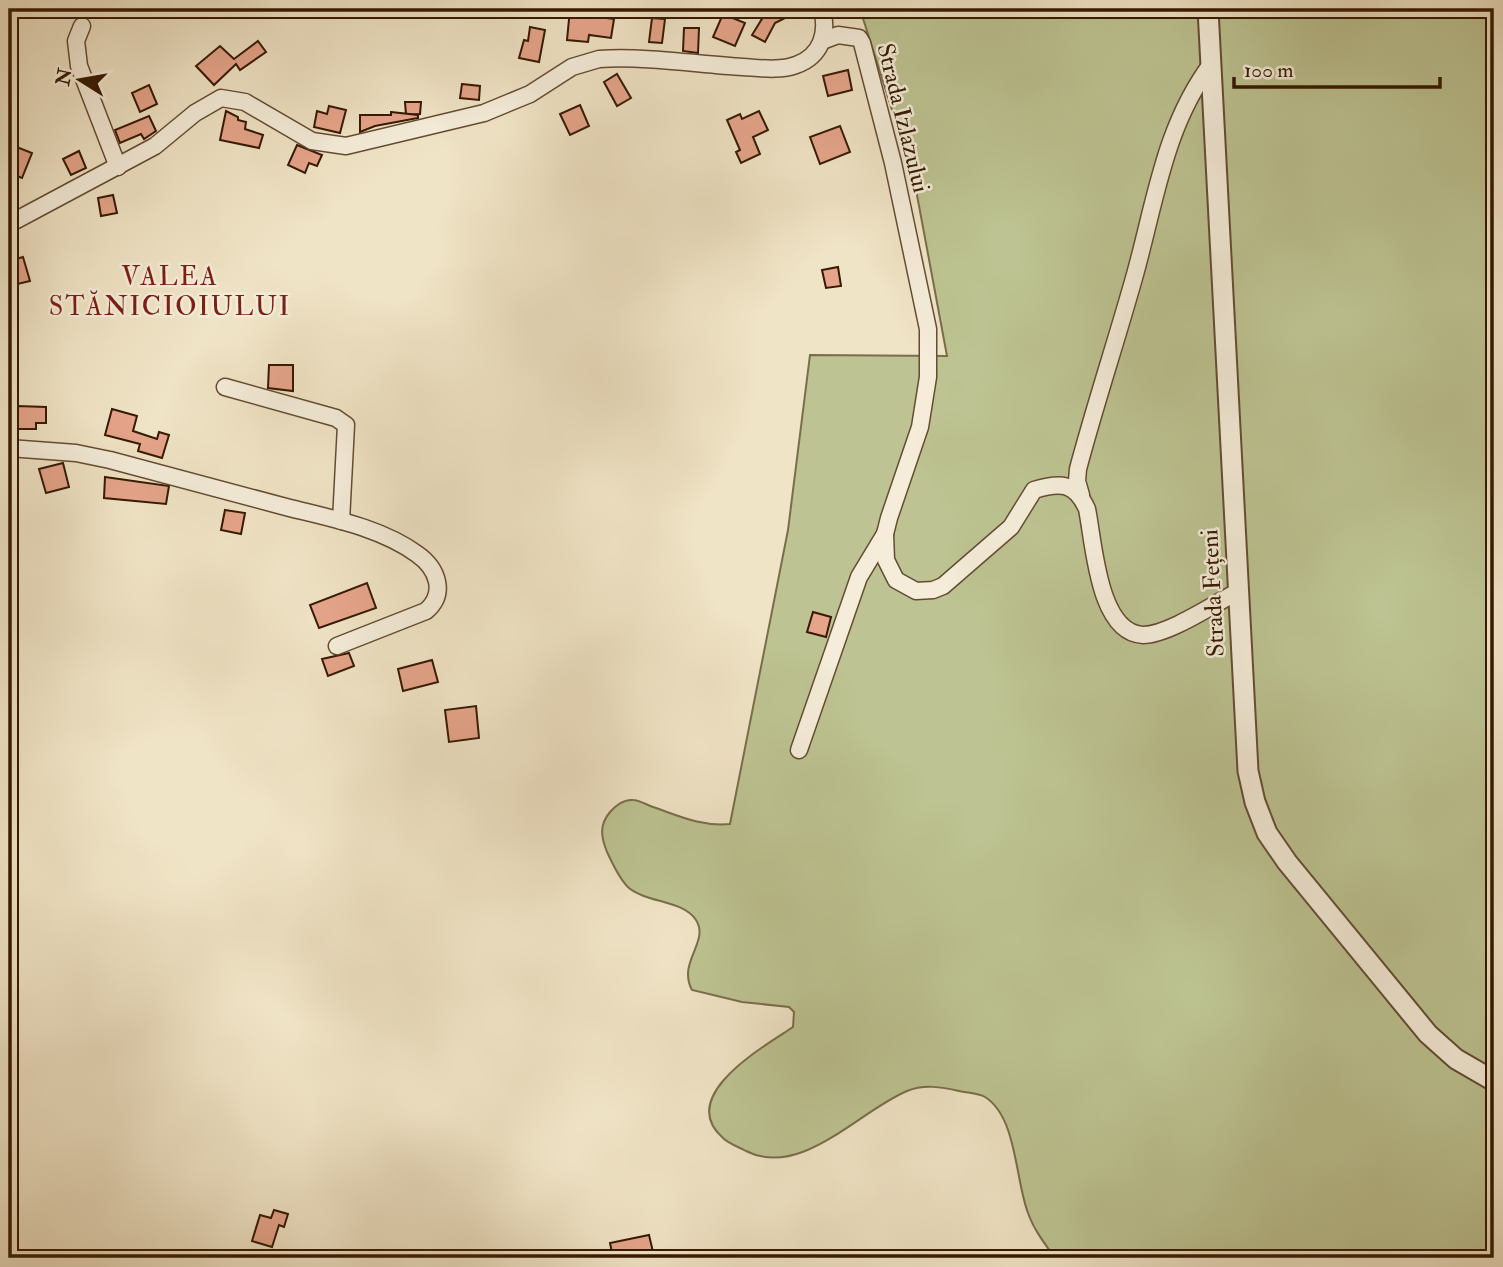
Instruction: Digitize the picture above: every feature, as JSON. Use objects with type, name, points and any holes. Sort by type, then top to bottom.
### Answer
[{"type":"street","points":[[9,225],[155,146],[195,113],[221,98],[245,102],[312,142],[346,146],[484,113],[530,94],[583,62],[617,58],[782,68],[806,60],[822,41],[826,24],[822,9]]},
{"type":"street","name":"Strada Fețeni","points":[[1208,9],[1237,592],[1248,771],[1255,802],[1267,833],[1305,886],[1428,1034],[1456,1059],[1494,1081]]},
{"type":"street","points":[[82,26],[76,41],[79,66],[118,167]]},
{"type":"street","name":"Strada Izlazului","points":[[822,41],[846,34],[859,38],[862,43],[893,163],[928,329],[928,377],[920,427],[885,534],[886,560],[896,580],[916,591],[933,590],[963,571],[1011,527],[1034,490],[1059,483],[1070,485],[1081,495]]},
{"type":"street","points":[[1212,63],[1190,98],[1166,151],[1142,251],[1081,459],[1077,481],[1087,509],[1104,597],[1111,617],[1120,626],[1143,635],[1159,631],[1237,592]]},
{"type":"street","points":[[225,387],[336,418],[346,425],[341,521]]},
{"type":"street","points":[[9,447],[76,453],[110,460],[341,521],[366,529],[416,553],[429,564],[437,578],[439,592],[434,604],[426,611],[337,646]]},
{"type":"street","points":[[799,750],[859,577],[885,534]]},
{"type":"green space","points":[[860,9],[1494,9],[1494,1258],[1055,1258],[1028,1213],[1014,1150],[1003,1119],[996,1106],[985,1097],[940,1087],[913,1089],[889,1100],[829,1139],[808,1150],[788,1156],[767,1157],[746,1151],[725,1140],[711,1122],[710,1106],[717,1089],[746,1059],[793,1027],[794,1012],[789,1007],[742,1002],[692,990],[688,970],[699,936],[696,920],[683,909],[645,897],[629,888],[619,876],[607,852],[602,836],[603,826],[612,810],[620,803],[630,800],[700,822],[730,824],[788,530],[810,355],[947,356],[914,179]]},
{"type":"building","points":[[570,9],[592,10],[591,16],[614,19],[611,38],[589,35],[588,42],[567,40]]},
{"type":"building","points":[[768,9],[780,9],[785,18],[775,23],[765,42],[752,35]]},
{"type":"building","points":[[723,14],[745,23],[735,46],[713,37]]},
{"type":"building","points":[[652,18],[665,19],[662,43],[649,42]]},
{"type":"building","points":[[530,27],[545,30],[539,62],[519,58],[524,40],[528,41]]},
{"type":"building","points":[[684,28],[699,28],[698,53],[683,51]]},
{"type":"building","points":[[258,41],[266,52],[240,70],[236,64],[214,85],[196,66],[220,46],[234,59]]},
{"type":"building","points":[[848,70],[852,90],[828,96],[823,76]]},
{"type":"building","points":[[617,74],[631,98],[617,106],[604,82]]},
{"type":"building","points":[[462,84],[480,86],[479,100],[460,98]]},
{"type":"building","points":[[149,85],[157,104],[140,112],[132,93]]},
{"type":"building","points":[[405,102],[421,102],[420,114],[406,115]]},
{"type":"building","points":[[580,105],[589,126],[570,135],[560,114]]},
{"type":"building","points":[[329,106],[346,110],[340,133],[314,127],[317,111],[327,114]]},
{"type":"building","points":[[226,111],[238,117],[238,120],[246,122],[245,129],[263,135],[259,148],[220,140]]},
{"type":"building","points":[[759,111],[768,130],[753,137],[760,154],[741,163],[736,152],[740,150],[727,120],[740,114],[742,119]]},
{"type":"building","points":[[391,112],[418,115],[418,118],[375,126],[360,132],[360,115],[391,115]]},
{"type":"building","points":[[149,116],[156,131],[144,139],[141,134],[120,143],[115,130]]},
{"type":"building","points":[[840,126],[850,152],[820,164],[810,137]]},
{"type":"building","points":[[9,144],[32,153],[22,178],[9,173]]},
{"type":"building","points":[[297,145],[322,155],[317,166],[309,163],[305,173],[288,165]]},
{"type":"building","points":[[79,151],[86,168],[71,175],[63,159]]},
{"type":"building","points":[[113,195],[117,213],[101,216],[98,198]]},
{"type":"building","points":[[23,257],[30,281],[9,286],[9,271],[12,270],[9,261]]},
{"type":"building","points":[[838,267],[841,286],[826,288],[822,270]]},
{"type":"building","points":[[269,365],[293,365],[293,391],[268,388]]},
{"type":"building","points":[[17,406],[46,407],[46,423],[36,423],[36,429],[16,429]]},
{"type":"building","points":[[112,409],[137,416],[133,431],[157,439],[159,432],[169,435],[162,458],[138,451],[140,444],[105,435]]},
{"type":"building","points":[[63,463],[69,487],[46,493],[39,469]]},
{"type":"building","points":[[105,477],[169,486],[166,504],[104,498]]},
{"type":"building","points":[[225,510],[245,513],[241,534],[221,530]]},
{"type":"building","points":[[367,583],[376,608],[319,628],[310,605]]},
{"type":"building","points":[[813,612],[831,617],[826,637],[807,632]]},
{"type":"building","points":[[349,653],[354,666],[328,676],[322,659]]},
{"type":"building","points":[[432,660],[438,682],[403,691],[398,669]]},
{"type":"building","points":[[476,706],[479,738],[449,742],[445,710]]},
{"type":"building","points":[[274,1210],[288,1214],[284,1227],[279,1225],[272,1247],[252,1241],[260,1215],[271,1218]]},
{"type":"building","points":[[649,1235],[654,1256],[613,1258],[610,1243]]},
{"type":"district","name":"VALEA STĂNICIOIULUI","points":[[170,292]]}]
